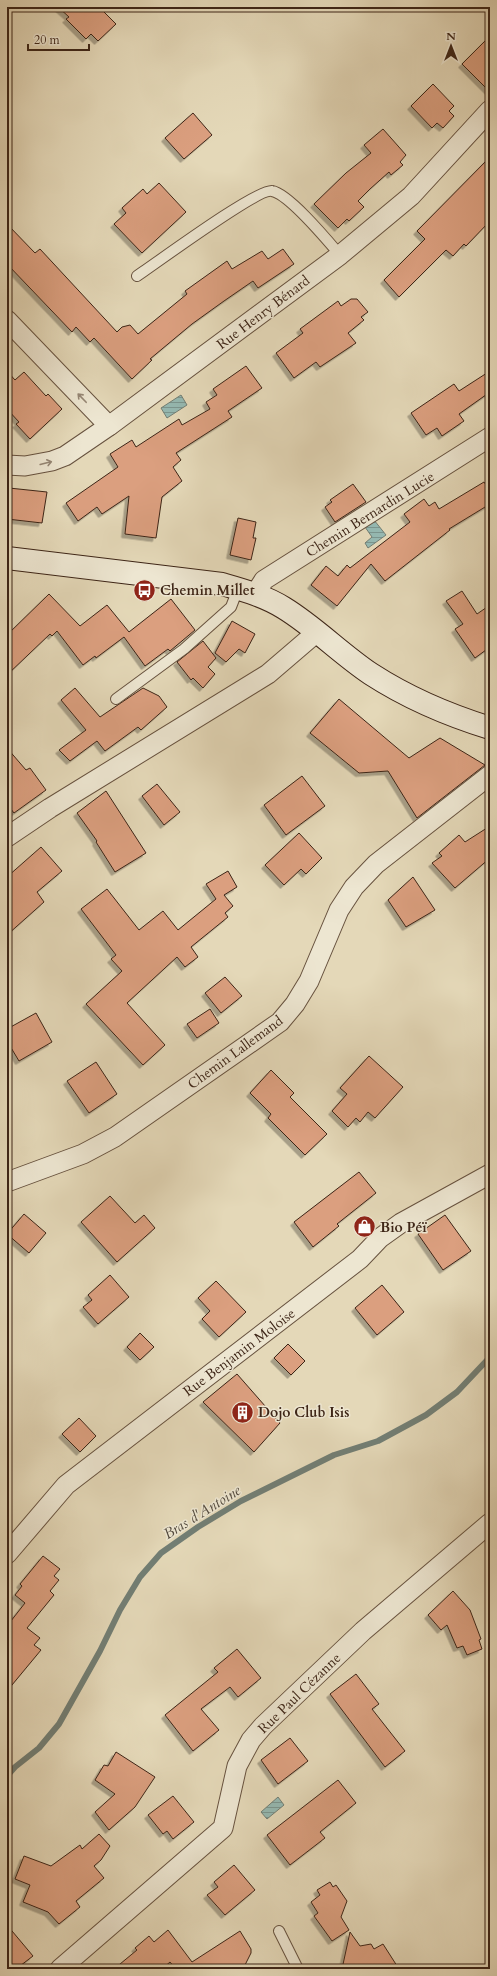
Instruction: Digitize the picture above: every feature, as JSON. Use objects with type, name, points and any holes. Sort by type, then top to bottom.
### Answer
[{"type":"main road","points":[[7,558],[158,575],[222,584],[246,592],[283,608],[370,673],[408,697],[468,721],[490,728]]},
{"type":"street","name":"Rue Henry Bénard","points":[[7,465],[25,466],[52,461],[65,456],[109,426],[340,255],[411,196],[490,110]]},
{"type":"street","points":[[7,320],[109,426]]},
{"type":"street","name":"Chemin Bernardin Lucie","points":[[246,592],[490,438]]},
{"type":"street","points":[[7,837],[50,808],[268,674],[317,632]]},
{"type":"street","name":"Chemin Lallemand","points":[[7,1182],[83,1154],[115,1137],[280,1022],[296,1004],[309,981],[339,910],[354,887],[376,864],[490,775]]},
{"type":"street","name":"Rue Benjamin Moloise","points":[[7,1554],[66,1485],[360,1259],[380,1238],[401,1223],[490,1174]]},
{"type":"street","name":"Rue Paul Cézanne","points":[[60,1969],[223,1828],[237,1766],[251,1740],[262,1726],[363,1631],[490,1523]]},
{"type":"lane","points":[[137,276],[241,205],[265,191],[272,191],[282,195],[305,216],[340,255]]},
{"type":"lane","points":[[116,699],[184,649],[246,592]]},
{"type":"lane","points":[[279,1931],[298,1969]]},
{"type":"water","points":[[181,395],[187,405],[167,418],[161,408]]},
{"type":"water","points":[[374,520],[386,535],[368,548],[365,543],[372,537],[365,527]]},
{"type":"water","points":[[278,1797],[284,1805],[267,1819],[261,1812]]},
{"type":"building","points":[[58,7],[99,7],[116,24],[98,41],[91,34],[86,39],[66,19],[69,17]]},
{"type":"building","points":[[490,36],[490,92],[462,64]]},
{"type":"building","points":[[433,84],[454,106],[449,111],[454,116],[443,128],[437,123],[432,128],[411,106]]},
{"type":"building","points":[[193,113],[212,135],[184,159],[165,138]]},
{"type":"building","points":[[383,129],[406,155],[400,162],[403,165],[391,175],[389,172],[370,189],[358,201],[364,207],[349,221],[347,219],[338,228],[314,204],[346,173],[371,153],[364,145]]},
{"type":"building","points":[[490,157],[490,221],[466,246],[464,244],[453,256],[446,250],[399,297],[384,280],[425,239],[417,231]]},
{"type":"building","points":[[159,183],[186,212],[142,253],[114,224],[126,213],[122,208],[143,189],[147,194]]},
{"type":"building","points":[[7,224],[35,253],[40,249],[117,332],[122,327],[130,325],[138,334],[187,294],[185,291],[227,261],[232,269],[262,251],[268,259],[283,249],[294,264],[258,288],[253,281],[224,301],[192,324],[150,359],[152,360],[132,379],[94,338],[90,342],[76,327],[72,332],[7,264]]},
{"type":"building","points":[[351,299],[357,299],[368,312],[361,317],[364,320],[348,333],[356,343],[320,367],[316,362],[294,378],[276,353],[303,333],[300,329],[338,301],[341,306]]},
{"type":"building","points":[[246,366],[262,388],[228,411],[232,417],[176,453],[181,460],[173,467],[182,481],[162,497],[156,538],[125,534],[129,496],[102,514],[97,507],[78,521],[66,503],[118,467],[110,454],[132,440],[136,447],[179,419],[182,425],[210,409],[206,402],[217,395],[213,389]]},
{"type":"building","points":[[7,371],[15,380],[24,372],[46,396],[48,394],[62,409],[30,439],[16,424],[19,422],[7,409]]},
{"type":"building","points":[[490,371],[490,392],[459,414],[464,421],[442,436],[437,428],[426,435],[411,413],[454,384],[459,391]]},
{"type":"building","points":[[484,482],[490,491],[490,504],[449,529],[450,530],[385,581],[371,564],[337,606],[311,585],[326,566],[338,576],[347,565],[350,568],[410,522],[404,514],[424,499],[429,506],[435,502],[439,509]]},
{"type":"building","points":[[353,484],[366,502],[335,522],[325,507],[332,502],[330,500]]},
{"type":"building","points":[[9,488],[47,492],[42,523],[7,519]]},
{"type":"building","points":[[238,518],[256,522],[253,538],[256,538],[251,560],[230,555]]},
{"type":"building","points":[[462,591],[477,614],[490,605],[490,647],[475,658],[455,629],[463,624],[446,601]]},
{"type":"building","points":[[49,594],[80,626],[107,605],[129,632],[171,599],[195,630],[170,651],[168,649],[145,666],[124,637],[96,658],[95,656],[83,665],[57,631],[52,636],[50,634],[7,675],[7,635]]},
{"type":"building","points":[[232,621],[255,634],[245,653],[239,649],[226,662],[215,653]]},
{"type":"building","points":[[203,641],[216,658],[208,667],[215,674],[203,688],[193,678],[191,680],[177,662]]},
{"type":"building","points":[[75,688],[100,717],[143,688],[159,696],[167,707],[141,730],[138,727],[105,751],[97,741],[70,761],[59,750],[86,730],[61,700]]},
{"type":"building","points":[[339,699],[409,758],[440,738],[485,765],[417,818],[388,771],[359,773],[310,733]]},
{"type":"building","points":[[7,748],[26,770],[30,768],[46,790],[14,813],[7,804]]},
{"type":"building","points":[[302,776],[325,806],[286,835],[264,805]]},
{"type":"building","points":[[157,784],[180,812],[164,825],[142,796]]},
{"type":"building","points":[[106,791],[146,853],[115,872],[96,842],[97,841],[77,813]]},
{"type":"building","points":[[490,826],[490,858],[455,888],[432,863],[442,856],[439,853],[459,835],[465,842]]},
{"type":"building","points":[[299,833],[322,858],[306,874],[301,869],[284,885],[265,865]]},
{"type":"building","points":[[41,847],[62,871],[37,892],[44,902],[7,935],[7,877]]},
{"type":"building","points":[[228,871],[237,887],[224,895],[233,906],[225,913],[228,917],[191,947],[198,957],[185,967],[177,957],[127,1003],[165,1045],[143,1065],[86,1004],[122,971],[111,959],[116,955],[81,909],[107,889],[139,930],[163,911],[178,930],[216,899],[206,884]]},
{"type":"building","points":[[413,877],[435,910],[406,927],[388,900]]},
{"type":"building","points":[[225,977],[242,996],[221,1013],[205,993]]},
{"type":"building","points":[[210,1009],[219,1023],[197,1038],[187,1024]]},
{"type":"building","points":[[36,1013],[52,1042],[19,1061],[7,1041],[7,1029]]},
{"type":"building","points":[[369,1056],[403,1087],[375,1118],[368,1112],[360,1122],[356,1118],[348,1127],[332,1111],[347,1094],[340,1088]]},
{"type":"building","points":[[96,1062],[117,1094],[89,1113],[67,1081]]},
{"type":"building","points":[[271,1070],[294,1093],[290,1097],[327,1134],[305,1155],[268,1118],[271,1114],[250,1093]]},
{"type":"building","points":[[359,1172],[376,1193],[337,1224],[339,1226],[313,1247],[294,1222]]},
{"type":"building","points":[[110,1196],[135,1223],[144,1215],[155,1228],[117,1262],[81,1222]]},
{"type":"building","points":[[24,1214],[46,1233],[29,1253],[7,1234]]},
{"type":"building","points":[[445,1215],[471,1251],[443,1270],[418,1234]]},
{"type":"building","points":[[110,1275],[129,1297],[98,1324],[83,1307],[92,1300],[88,1295]]},
{"type":"building","points":[[216,1281],[246,1312],[219,1337],[202,1319],[210,1311],[198,1298]]},
{"type":"building","points":[[382,1285],[404,1312],[377,1335],[355,1308]]},
{"type":"building","points":[[140,1333],[154,1347],[140,1360],[127,1347]]},
{"type":"building","points":[[288,1344],[305,1361],[291,1375],[274,1358]]},
{"type":"building","name":"Dojo Club Isis","points":[[237,1374],[280,1423],[254,1452],[203,1402]]},
{"type":"building","points":[[79,1418],[96,1436],[80,1452],[62,1434]]},
{"type":"building","points":[[43,1556],[60,1569],[54,1576],[59,1580],[50,1591],[54,1595],[27,1628],[40,1638],[34,1645],[41,1650],[7,1691],[7,1626],[25,1603],[15,1595],[22,1586],[20,1584]]},
{"type":"building","points":[[453,1591],[470,1610],[481,1639],[479,1640],[482,1649],[467,1655],[463,1646],[457,1648],[447,1625],[441,1630],[428,1615]]},
{"type":"building","points":[[237,1649],[261,1678],[238,1697],[230,1687],[201,1709],[219,1730],[193,1751],[165,1715],[218,1672],[214,1668]]},
{"type":"building","points":[[356,1674],[379,1704],[372,1709],[405,1751],[385,1767],[330,1694]]},
{"type":"building","points":[[290,1738],[308,1761],[278,1784],[261,1760]]},
{"type":"building","points":[[116,1752],[155,1777],[135,1807],[109,1830],[95,1812],[115,1794],[95,1780],[104,1765],[108,1766]]},
{"type":"building","points":[[338,1780],[356,1803],[320,1832],[325,1838],[290,1865],[267,1835]]},
{"type":"building","points":[[173,1796],[194,1822],[173,1839],[167,1831],[163,1834],[148,1815]]},
{"type":"building","points":[[99,1834],[110,1846],[101,1860],[94,1866],[104,1878],[76,1901],[80,1907],[59,1924],[48,1912],[23,1902],[30,1885],[15,1879],[24,1856],[51,1866],[80,1845],[82,1849]]},
{"type":"building","points":[[234,1865],[255,1890],[225,1915],[207,1895],[218,1887],[214,1882]]},
{"type":"building","points":[[330,1882],[333,1887],[336,1885],[347,1901],[341,1917],[349,1930],[332,1941],[314,1916],[318,1913],[311,1902],[320,1895],[317,1890]]},
{"type":"building","points":[[7,1925],[33,1956],[16,1969],[7,1969]]},
{"type":"building","points":[[168,1930],[192,1962],[240,1931],[251,1949],[251,1953],[243,1969],[176,1969],[170,1962],[162,1969],[114,1969],[137,1950],[135,1948],[149,1936],[154,1942]]},
{"type":"building","points":[[350,1932],[360,1946],[371,1944],[374,1949],[383,1944],[399,1969],[342,1969]]},
{"type":"waterway","name":"Bras d'Antoine","points":[[7,1776],[15,1767],[39,1748],[59,1724],[100,1651],[120,1610],[140,1577],[161,1553],[198,1527],[241,1501],[334,1455],[378,1441],[426,1415],[457,1392],[490,1357]]},
{"type":"place","name":"Chemin Millet","points":[[145,590]]},
{"type":"place","name":"Bio Péï","points":[[365,1227]]},
{"type":"place","name":"Dojo Club Isis","points":[[242,1412]]}]
